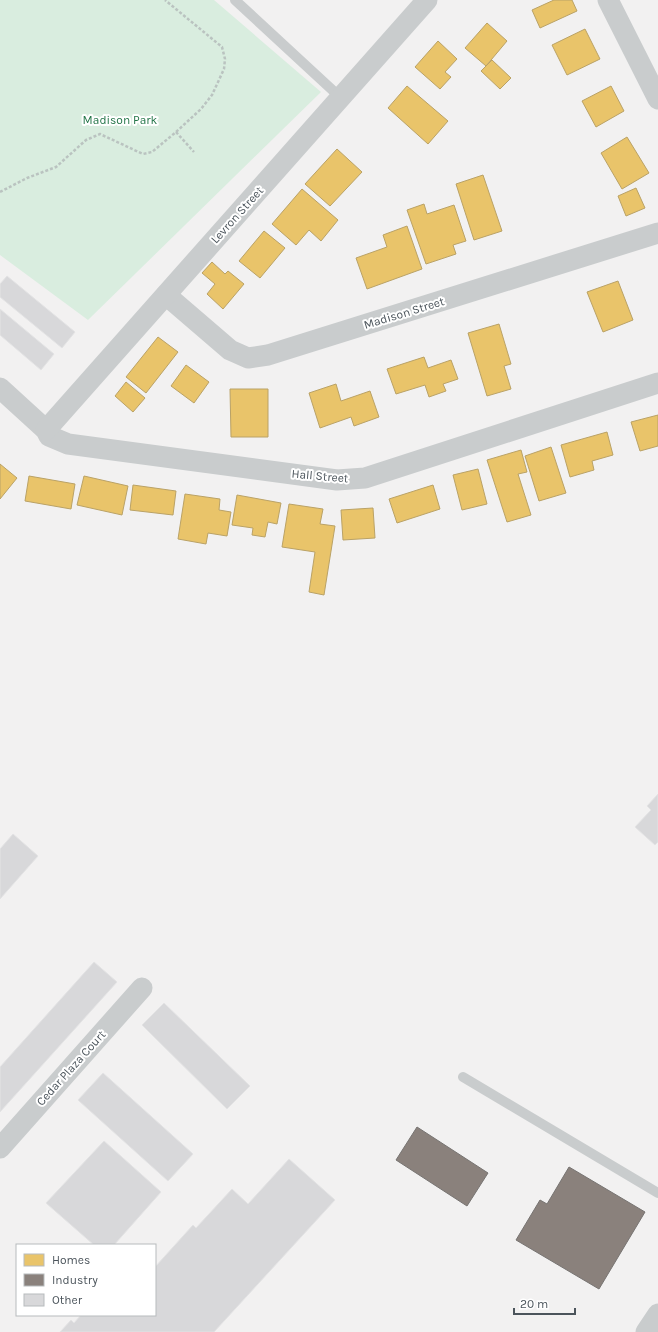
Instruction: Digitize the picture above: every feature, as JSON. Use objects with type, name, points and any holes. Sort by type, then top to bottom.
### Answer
[{"type":"street","name":"Levron Street","points":[[46,430],[428,0]]},
{"type":"street","points":[[608,0],[658,99]]},
{"type":"street","name":"Madison Street","points":[[166,295],[230,350],[248,358],[268,355],[658,233]]},
{"type":"street","name":"Hall Street","points":[[0,388],[46,430],[49,436],[68,444],[338,480],[364,478],[658,383]]},
{"type":"street","name":"Cedar Plaza Court","points":[[0,1148],[142,988]]},
{"type":"street","points":[[646,1332],[658,1314]]},
{"type":"lane","points":[[235,0],[341,98]]},
{"type":"lane","points":[[463,1077],[658,1193]]},
{"type":"path","points":[[0,192],[27,178],[56,167],[86,140],[100,134],[144,154],[152,152],[201,109],[212,96],[224,69],[225,59],[222,47],[165,0]]},
{"type":"path","points":[[176,132],[194,152]]},
{"type":"green space","name":"Madison Park","points":[[0,0],[214,0],[321,92],[88,320],[0,255]]},
{"type":"building: Homes","points":[[554,0],[572,0],[577,11],[540,28],[532,10]]},
{"type":"building: Homes","points":[[487,23],[507,41],[486,66],[465,48]]},
{"type":"building: Homes","points":[[585,29],[600,59],[567,75],[552,45]]},
{"type":"building: Homes","points":[[438,41],[457,59],[445,72],[451,77],[440,89],[415,67]]},
{"type":"building: Homes","points":[[492,60],[511,78],[500,89],[481,71]]},
{"type":"building: Homes","points":[[407,86],[448,121],[428,144],[388,108]]},
{"type":"building: Homes","points":[[611,86],[624,111],[596,127],[582,101]]},
{"type":"building: Homes","points":[[627,137],[649,173],[622,189],[601,153]]},
{"type":"building: Homes","points":[[337,149],[362,172],[330,206],[305,184]]},
{"type":"building: Homes","points":[[483,175],[502,231],[474,240],[456,184]]},
{"type":"building: Homes","points":[[636,188],[645,208],[626,216],[618,196]]},
{"type":"building: Homes","points":[[302,189],[338,220],[321,241],[309,230],[296,245],[272,224]]},
{"type":"building: Homes","points":[[424,204],[427,214],[454,205],[466,241],[453,245],[456,254],[426,264],[407,210]]},
{"type":"building: Homes","points":[[407,226],[422,269],[367,289],[356,258],[387,247],[383,235]]},
{"type":"building: Homes","points":[[264,231],[285,248],[260,278],[239,261]]},
{"type":"building: Homes","points":[[212,262],[225,274],[228,271],[244,284],[223,309],[207,294],[215,284],[202,273]]},
{"type":"building: Homes","points":[[618,281],[633,320],[603,332],[587,292]]},
{"type":"building: Homes","points":[[499,324],[511,364],[504,366],[511,389],[487,396],[468,333]]},
{"type":"building: Homes","points":[[158,337],[178,352],[146,393],[126,377]]},
{"type":"building: Homes","points":[[424,357],[428,368],[451,360],[458,379],[443,384],[446,391],[429,397],[425,385],[396,394],[387,369]]},
{"type":"building: Homes","points":[[186,365],[209,382],[194,403],[171,386]]},
{"type":"building: Homes","points":[[126,382],[145,398],[133,412],[115,396]]},
{"type":"building: Homes","points":[[336,384],[341,401],[370,391],[379,417],[354,426],[351,417],[320,428],[309,393]]},
{"type":"building: Homes","points":[[230,389],[268,389],[268,437],[231,437]]},
{"type":"building: Homes","points":[[658,415],[658,446],[640,451],[631,422]]},
{"type":"building: Homes","points":[[607,432],[613,455],[592,461],[594,470],[570,477],[561,445]]},
{"type":"building: Homes","points":[[551,447],[566,493],[539,501],[525,456]]},
{"type":"building: Homes","points":[[521,450],[527,472],[518,474],[531,515],[507,522],[487,460]]},
{"type":"building: Homes","points":[[0,464],[17,478],[0,499]]},
{"type":"building: Homes","points":[[478,469],[487,504],[462,510],[453,475]]},
{"type":"building: Homes","points":[[29,476],[75,484],[71,509],[25,501]]},
{"type":"building: Homes","points":[[84,476],[128,486],[122,515],[77,505]]},
{"type":"building: Homes","points":[[133,485],[176,491],[173,515],[130,510]]},
{"type":"building: Homes","points":[[433,485],[440,509],[397,523],[389,499]]},
{"type":"building: Homes","points":[[185,494],[220,499],[219,510],[231,512],[227,536],[208,533],[206,544],[178,539]]},
{"type":"building: Homes","points":[[237,495],[281,503],[277,524],[268,522],[265,537],[252,535],[253,528],[232,525]]},
{"type":"building: Homes","points":[[289,504],[323,509],[320,524],[335,526],[324,595],[309,592],[315,552],[282,547]]},
{"type":"building: Homes","points":[[373,508],[375,538],[343,540],[341,510]]},
{"type":"building: Industry","points":[[417,1127],[488,1173],[467,1206],[396,1160]]},
{"type":"building: Industry","points":[[569,1167],[645,1212],[599,1289],[516,1240],[540,1200],[547,1204]]},
{"type":"building: Other","points":[[7,276],[75,332],[62,348],[0,297],[0,284]]},
{"type":"building: Other","points":[[0,309],[54,354],[41,370],[0,335]]},
{"type":"building: Other","points":[[658,794],[658,842],[655,845],[635,827],[651,810],[647,806]]},
{"type":"building: Other","points":[[13,834],[38,856],[0,899],[0,849]]},
{"type":"building: Other","points":[[94,962],[117,982],[0,1112],[0,1067]]},
{"type":"building: Other","points":[[164,1003],[250,1086],[227,1109],[142,1025]]},
{"type":"building: Other","points":[[103,1073],[193,1154],[168,1181],[78,1100]]},
{"type":"building: Other","points":[[104,1141],[161,1192],[115,1244],[93,1244],[46,1203]]},
{"type":"building: Other","points":[[289,1159],[335,1200],[214,1332],[60,1332],[71,1320],[74,1323],[80,1316],[156,1316],[156,1266],[193,1225],[196,1228],[232,1189],[248,1204]]}]
